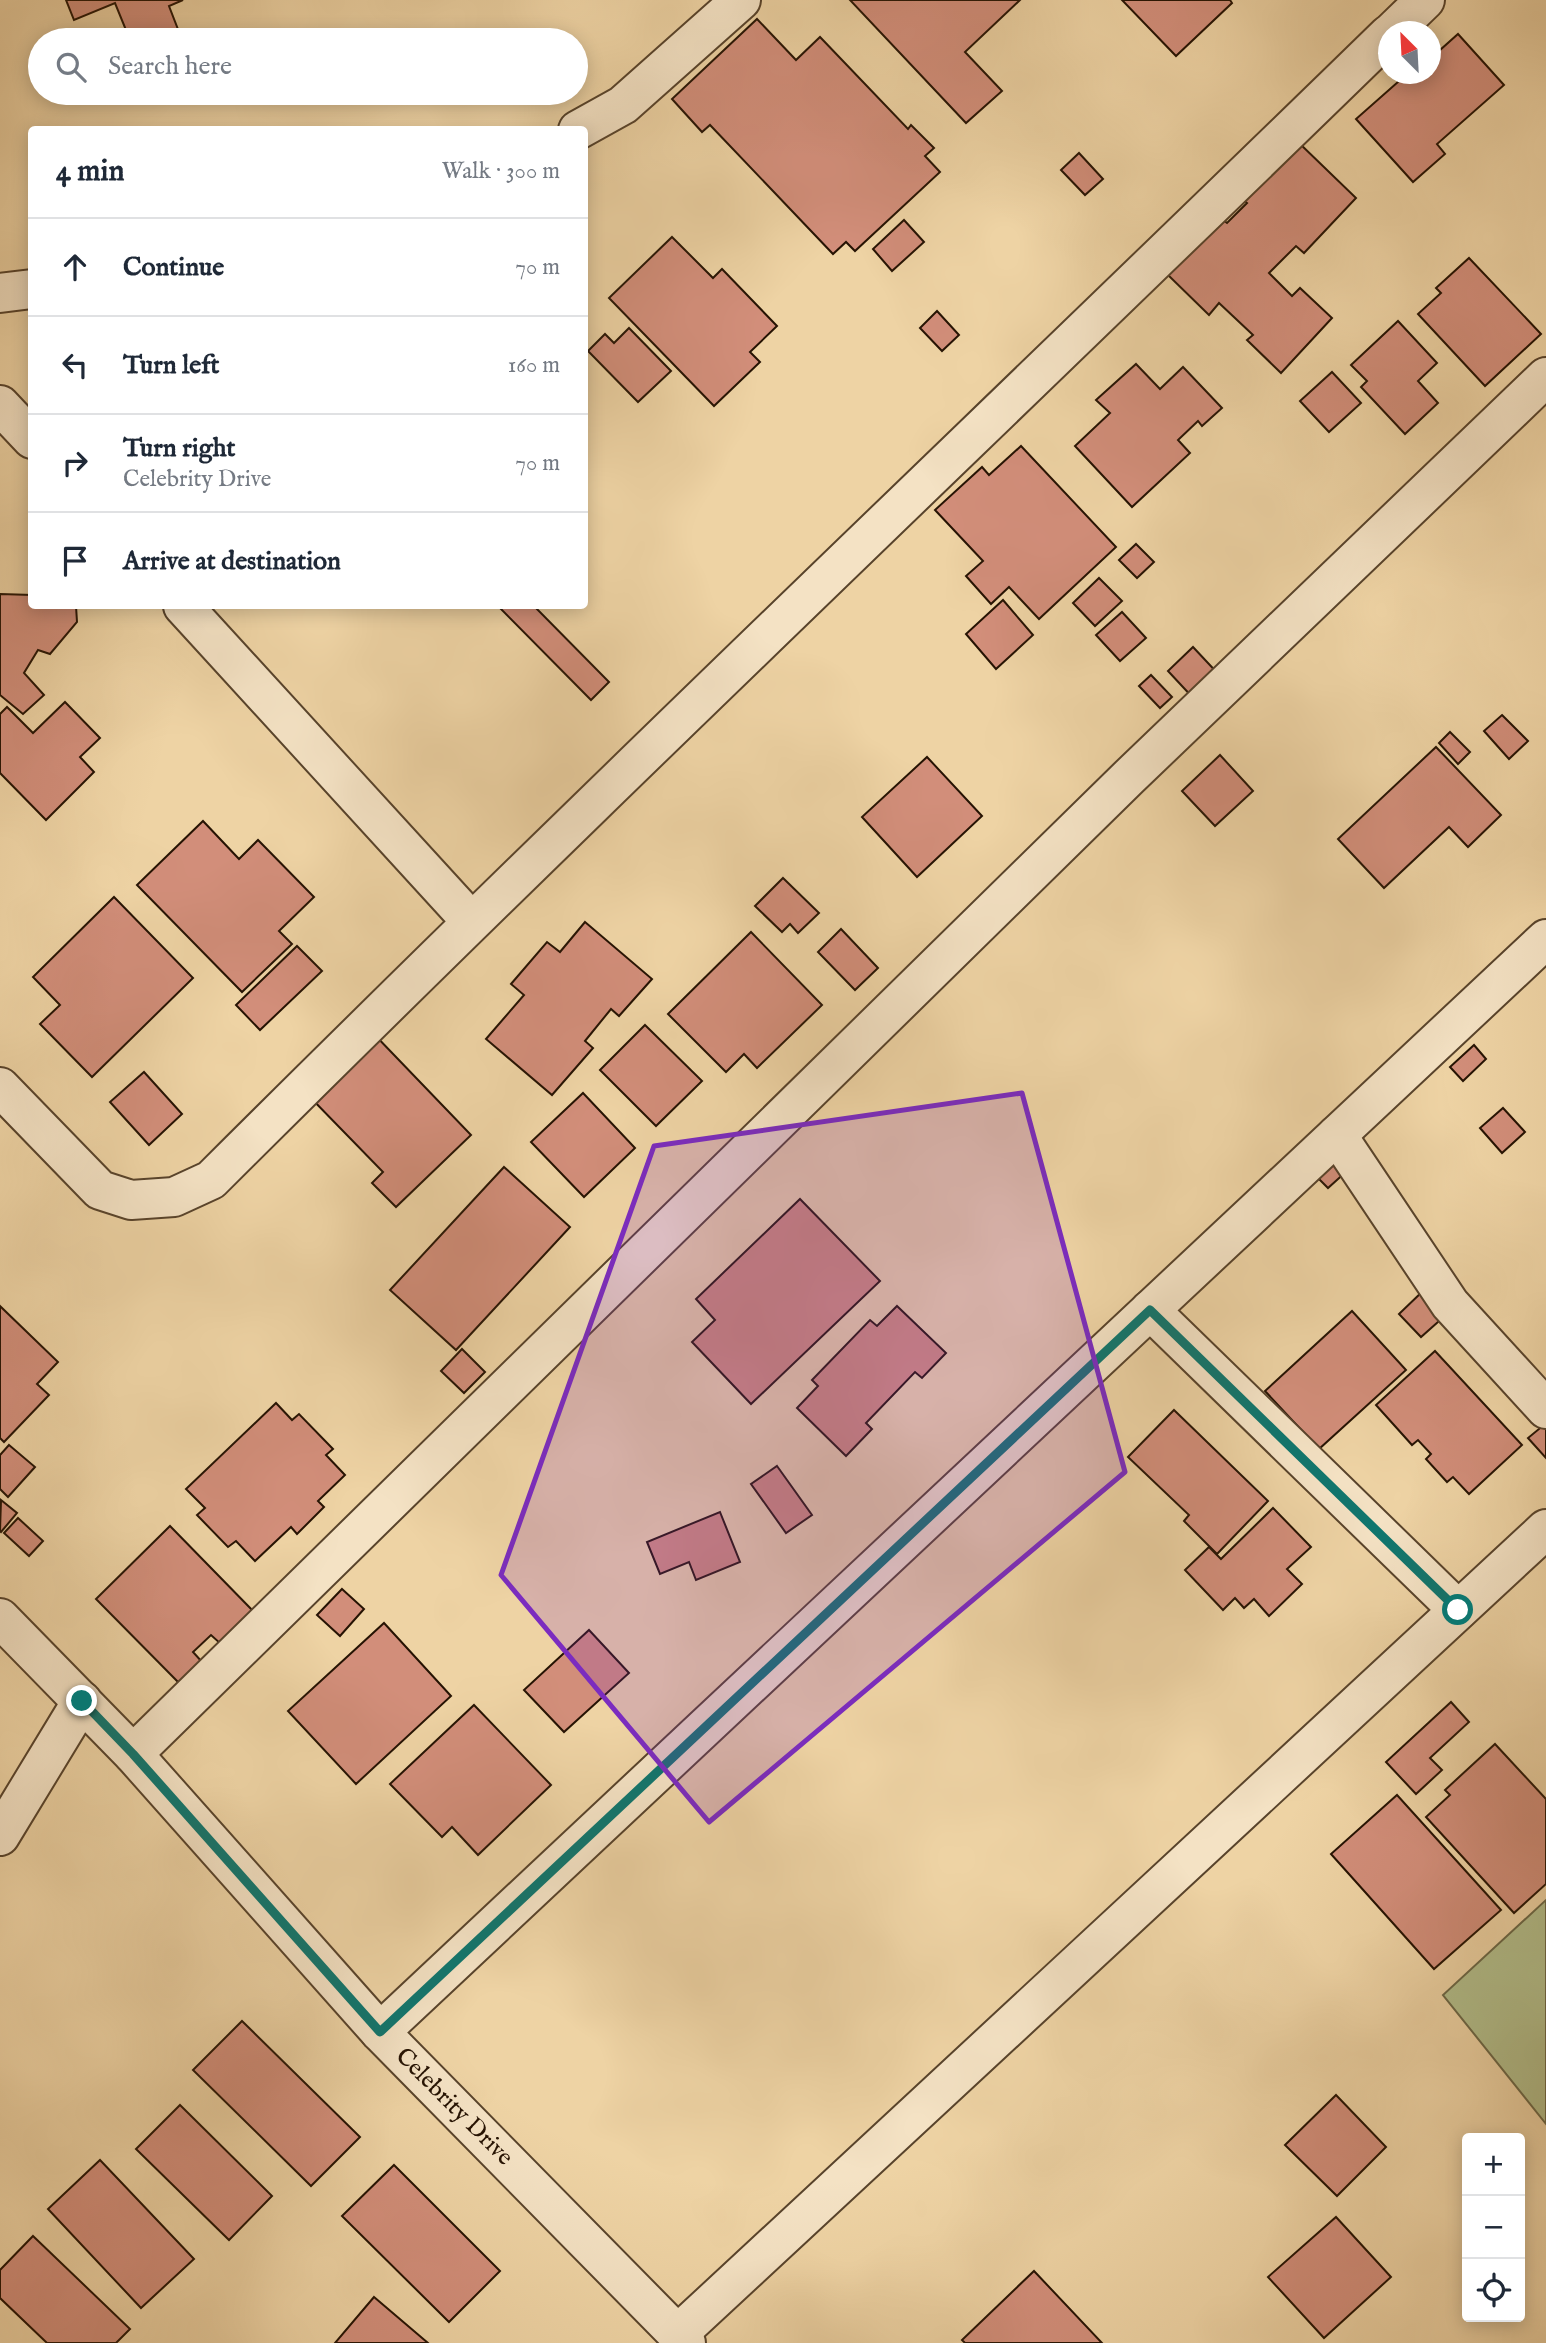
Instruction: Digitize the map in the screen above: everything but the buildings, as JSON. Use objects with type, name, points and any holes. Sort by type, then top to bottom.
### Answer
[{"type":"street","points":[[585,126],[623,105],[741,0]]},
{"type":"street","points":[[1403,21],[1425,0]]},
{"type":"street","points":[[0,1087],[100,1190],[131,1200],[174,1197],[211,1180],[471,921],[967,446],[1378,45]]},
{"type":"street","points":[[0,293],[28,290]]},
{"type":"street","points":[[133,1754],[1128,778],[1546,377]]},
{"type":"street","points":[[0,405],[28,435]]},
{"type":"street","points":[[186,609],[471,921]]},
{"type":"street","points":[[380,2032],[1546,939]]},
{"type":"street","points":[[1337,1135],[1450,1304],[1546,1409]]},
{"type":"street","points":[[1150,1310],[1458,1610]]},
{"type":"street","points":[[682,2339],[1546,1529]]},
{"type":"street","name":"Celebrity Drive","points":[[0,1618],[133,1754],[380,2032],[682,2339]]},
{"type":"street","points":[[0,1836],[82,1701]]},
{"type":"highlighted area","points":[[1022,1093],[1125,1472],[709,1822],[501,1575],[654,1146]]},
{"type":"green space","points":[[1546,1900],[1546,2124],[1443,1995]]},
{"type":"route","points":[[82,1701],[133,1754],[380,2032],[1150,1310],[1458,1610]]}]
